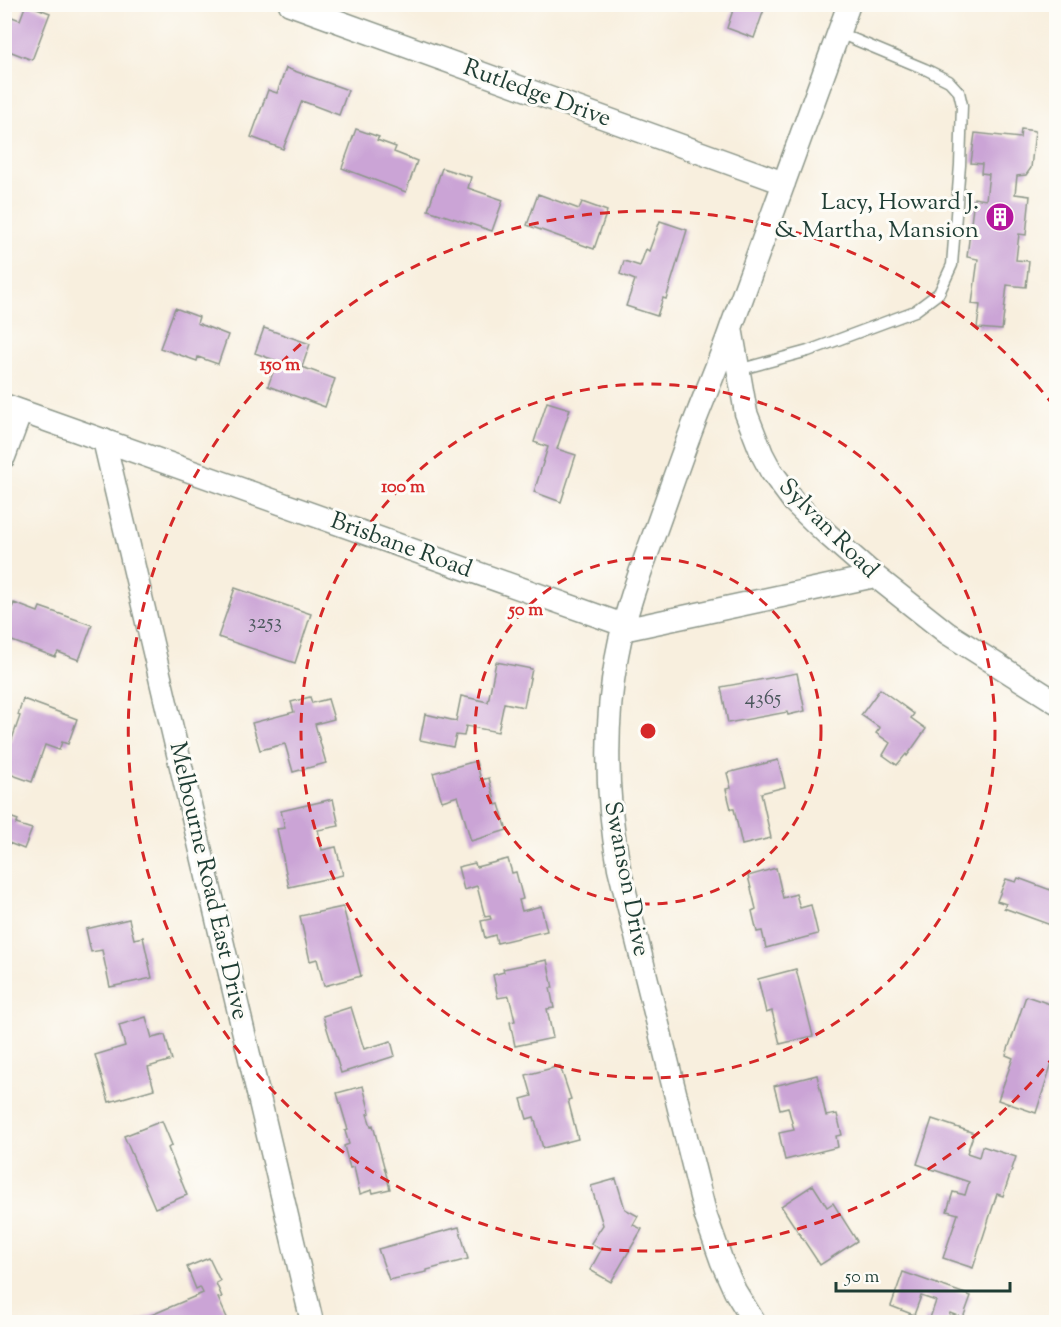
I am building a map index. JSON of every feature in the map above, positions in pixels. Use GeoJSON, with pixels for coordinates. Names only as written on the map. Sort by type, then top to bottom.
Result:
{"type":"FeatureCollection","features":[{"type":"Feature","properties":{"kind":"street","name":"Rutledge Drive"},"geometry":{"type":"LineString","coordinates":[[290,4],[784,183]]}},
{"type":"Feature","properties":{"kind":"street","name":"Sylvan Road"},"geometry":{"type":"LineString","coordinates":[[849,4],[731,328],[746,413],[771,471],[794,502],[875,576],[947,633],[1056,702]]}},
{"type":"Feature","properties":{"kind":"street","name":"Swanson Drive"},"geometry":{"type":"LineString","coordinates":[[731,328],[634,588],[624,625],[613,679],[608,741],[609,795],[617,856],[713,1242],[754,1323]]}},
{"type":"Feature","properties":{"kind":"street","name":"Brisbane Road"},"geometry":{"type":"LineString","coordinates":[[13,408],[632,628],[875,576]]}},
{"type":"Feature","properties":{"kind":"street"},"geometry":{"type":"LineString","coordinates":[[4,457],[13,408]]}},
{"type":"Feature","properties":{"kind":"street","name":"Melbourne Road East Drive"},"geometry":{"type":"LineString","coordinates":[[104,440],[312,1323]]}},
{"type":"Feature","properties":{"kind":"lane"},"geometry":{"type":"LineString","coordinates":[[738,370],[808,351],[915,311],[939,293],[952,265],[956,237],[960,155],[962,105],[959,92],[949,81],[925,69],[839,33]]}},
{"type":"Feature","properties":{"kind":"building"},"geometry":{"type":"Polygon","coordinates":[[[26,4],[50,13],[32,60],[4,49],[4,14],[20,20],[26,4]]]}},
{"type":"Feature","properties":{"kind":"building"},"geometry":{"type":"Polygon","coordinates":[[[662,4],[683,4],[680,11],[662,4]]]}},
{"type":"Feature","properties":{"kind":"building"},"geometry":{"type":"Polygon","coordinates":[[[735,4],[766,4],[754,38],[727,28],[735,4]]]}},
{"type":"Feature","properties":{"kind":"building"},"geometry":{"type":"Polygon","coordinates":[[[286,68],[348,90],[339,115],[302,101],[283,149],[251,137],[268,90],[277,93],[286,68]]]}},
{"type":"Feature","properties":{"kind":"building"},"geometry":{"type":"Polygon","coordinates":[[[356,129],[379,137],[377,140],[396,147],[394,152],[417,161],[406,192],[342,168],[356,129]]]}},
{"type":"Feature","properties":{"kind":"building","name":"Lacy, Howard J. & Martha, Mansion"},"geometry":{"type":"Polygon","coordinates":[[[1021,129],[1035,131],[1031,168],[1026,175],[1017,176],[1015,194],[1030,196],[1026,235],[1019,234],[1016,260],[1029,261],[1026,287],[1007,285],[1002,330],[977,328],[980,305],[972,304],[978,259],[967,257],[974,198],[986,200],[989,174],[981,173],[982,164],[971,163],[975,133],[1020,138],[1021,129]]]}},
{"type":"Feature","properties":{"kind":"building"},"geometry":{"type":"Polygon","coordinates":[[[442,168],[471,177],[468,188],[503,200],[492,231],[428,210],[442,168]]]}},
{"type":"Feature","properties":{"kind":"building"},"geometry":{"type":"Polygon","coordinates":[[[538,194],[579,209],[582,202],[607,211],[594,249],[527,225],[538,194]]]}},
{"type":"Feature","properties":{"kind":"building"},"geometry":{"type":"Polygon","coordinates":[[[660,221],[687,230],[666,299],[663,298],[657,316],[626,306],[635,280],[620,274],[624,261],[640,266],[646,249],[649,251],[660,221]]]}},
{"type":"Feature","properties":{"kind":"building"},"geometry":{"type":"Polygon","coordinates":[[[175,308],[199,317],[197,323],[228,335],[218,364],[198,357],[197,361],[160,348],[175,308]]]}},
{"type":"Feature","properties":{"kind":"building"},"geometry":{"type":"Polygon","coordinates":[[[264,328],[310,344],[302,367],[335,379],[325,407],[268,386],[277,361],[255,353],[264,328]]]}},
{"type":"Feature","properties":{"kind":"building"},"geometry":{"type":"Polygon","coordinates":[[[547,402],[570,409],[557,449],[576,455],[561,502],[534,492],[548,447],[534,442],[547,402]]]}},
{"type":"Feature","properties":{"kind":"building"},"geometry":{"type":"Polygon","coordinates":[[[235,588],[311,614],[295,663],[218,637],[235,588]]]}},
{"type":"Feature","properties":{"kind":"building"},"geometry":{"type":"Polygon","coordinates":[[[14,603],[38,612],[40,607],[92,625],[79,660],[58,652],[55,657],[4,638],[4,629],[14,603]]]}},
{"type":"Feature","properties":{"kind":"building"},"geometry":{"type":"Polygon","coordinates":[[[496,662],[532,669],[524,707],[504,703],[498,732],[466,726],[464,736],[456,735],[453,747],[420,740],[425,714],[456,721],[461,696],[488,702],[496,662]]]}},
{"type":"Feature","properties":{"kind":"building"},"geometry":{"type":"Polygon","coordinates":[[[797,673],[805,711],[728,723],[721,687],[797,673]]]}},
{"type":"Feature","properties":{"kind":"building"},"geometry":{"type":"Polygon","coordinates":[[[880,689],[914,714],[911,718],[926,729],[907,756],[906,754],[897,765],[883,755],[890,743],[876,733],[880,728],[861,715],[880,689]]]}},
{"type":"Feature","properties":{"kind":"building"},"geometry":{"type":"Polygon","coordinates":[[[310,697],[312,703],[328,699],[334,719],[315,724],[326,763],[293,772],[285,744],[260,750],[252,723],[294,712],[291,702],[310,697]]]}},
{"type":"Feature","properties":{"kind":"building"},"geometry":{"type":"Polygon","coordinates":[[[23,699],[77,719],[68,744],[62,742],[59,750],[45,745],[32,782],[4,772],[4,740],[11,742],[23,699]]]}},
{"type":"Feature","properties":{"kind":"building"},"geometry":{"type":"Polygon","coordinates":[[[778,760],[785,787],[761,793],[771,838],[742,845],[734,809],[731,809],[726,789],[731,788],[727,773],[778,760]]]}},
{"type":"Feature","properties":{"kind":"building"},"geometry":{"type":"Polygon","coordinates":[[[476,761],[481,780],[489,778],[496,805],[499,804],[507,830],[471,841],[458,796],[442,801],[433,773],[476,761]]]}},
{"type":"Feature","properties":{"kind":"building"},"geometry":{"type":"Polygon","coordinates":[[[333,799],[339,826],[318,830],[322,850],[336,847],[343,875],[289,887],[277,829],[285,828],[281,811],[333,799]]]}},
{"type":"Feature","properties":{"kind":"building"},"geometry":{"type":"Polygon","coordinates":[[[4,815],[18,820],[16,824],[32,829],[24,849],[9,843],[5,854],[4,815]]]}},
{"type":"Feature","properties":{"kind":"building"},"geometry":{"type":"Polygon","coordinates":[[[508,859],[512,873],[516,872],[523,899],[519,900],[522,911],[541,906],[547,931],[497,943],[495,935],[485,938],[481,921],[491,919],[490,916],[485,917],[477,886],[464,890],[458,867],[475,863],[476,867],[508,859]]]}},
{"type":"Feature","properties":{"kind":"building"},"geometry":{"type":"Polygon","coordinates":[[[776,868],[783,898],[796,894],[800,908],[811,905],[818,934],[766,948],[762,931],[757,932],[752,911],[756,909],[748,876],[776,868]]]}},
{"type":"Feature","properties":{"kind":"building"},"geometry":{"type":"Polygon","coordinates":[[[1018,878],[1056,892],[1056,927],[1004,908],[1006,904],[997,901],[1006,879],[1016,882],[1018,878]]]}},
{"type":"Feature","properties":{"kind":"building"},"geometry":{"type":"Polygon","coordinates":[[[343,907],[361,976],[324,986],[317,959],[310,961],[300,916],[343,907]]]}},
{"type":"Feature","properties":{"kind":"building"},"geometry":{"type":"Polygon","coordinates":[[[129,919],[134,939],[143,937],[152,978],[110,987],[102,950],[91,952],[86,929],[129,919]]]}},
{"type":"Feature","properties":{"kind":"building"},"geometry":{"type":"Polygon","coordinates":[[[547,960],[553,988],[550,988],[554,1008],[547,1009],[553,1038],[515,1046],[510,1022],[515,1021],[509,996],[498,998],[493,975],[504,972],[503,969],[547,960]]]}},
{"type":"Feature","properties":{"kind":"building"},"geometry":{"type":"Polygon","coordinates":[[[796,969],[813,1036],[780,1044],[772,1011],[766,1013],[758,979],[796,969]]]}},
{"type":"Feature","properties":{"kind":"building"},"geometry":{"type":"Polygon","coordinates":[[[1026,996],[1056,1006],[1056,1050],[1036,1113],[998,1100],[1013,1058],[1006,1055],[1026,996]]]}},
{"type":"Feature","properties":{"kind":"building"},"geometry":{"type":"Polygon","coordinates":[[[351,1007],[364,1049],[391,1041],[395,1056],[341,1073],[323,1016],[351,1007]]]}},
{"type":"Feature","properties":{"kind":"building"},"geometry":{"type":"Polygon","coordinates":[[[146,1017],[152,1038],[165,1035],[172,1060],[148,1067],[154,1089],[109,1102],[95,1055],[125,1046],[119,1025],[146,1017]]]}},
{"type":"Feature","properties":{"kind":"building"},"geometry":{"type":"Polygon","coordinates":[[[560,1066],[571,1099],[568,1100],[578,1139],[543,1148],[534,1117],[527,1119],[521,1099],[532,1096],[526,1075],[560,1066]]]}},
{"type":"Feature","properties":{"kind":"building"},"geometry":{"type":"Polygon","coordinates":[[[817,1075],[826,1116],[837,1114],[842,1135],[836,1136],[838,1147],[785,1160],[779,1133],[794,1130],[788,1107],[780,1109],[774,1086],[817,1075]]]}},
{"type":"Feature","properties":{"kind":"building"},"geometry":{"type":"Polygon","coordinates":[[[363,1086],[370,1113],[367,1114],[371,1126],[373,1125],[390,1189],[373,1193],[372,1190],[360,1194],[354,1167],[350,1168],[344,1146],[349,1144],[345,1131],[348,1130],[337,1093],[363,1086]]]}},
{"type":"Feature","properties":{"kind":"building"},"geometry":{"type":"Polygon","coordinates":[[[932,1119],[974,1133],[967,1153],[979,1157],[982,1146],[1016,1157],[1003,1196],[997,1194],[973,1268],[943,1258],[958,1214],[947,1211],[953,1192],[965,1195],[969,1182],[917,1164],[932,1119]]]}},
{"type":"Feature","properties":{"kind":"building"},"geometry":{"type":"Polygon","coordinates":[[[162,1121],[172,1145],[168,1148],[187,1195],[155,1208],[124,1136],[162,1121]]]}},
{"type":"Feature","properties":{"kind":"building"},"geometry":{"type":"Polygon","coordinates":[[[616,1179],[625,1209],[638,1216],[633,1225],[642,1229],[611,1282],[590,1270],[601,1250],[591,1243],[603,1225],[591,1186],[616,1179]]]}},
{"type":"Feature","properties":{"kind":"building"},"geometry":{"type":"Polygon","coordinates":[[[813,1185],[827,1207],[833,1203],[857,1241],[820,1265],[781,1206],[813,1185]]]}},
{"type":"Feature","properties":{"kind":"building"},"geometry":{"type":"Polygon","coordinates":[[[459,1227],[468,1259],[427,1270],[427,1272],[389,1280],[378,1249],[459,1227]]]}},
{"type":"Feature","properties":{"kind":"building"},"geometry":{"type":"Polygon","coordinates":[[[209,1258],[220,1281],[216,1283],[222,1297],[218,1298],[229,1322],[135,1322],[203,1293],[200,1287],[196,1289],[187,1267],[209,1258]]]}},
{"type":"Feature","properties":{"kind":"building"},"geometry":{"type":"Polygon","coordinates":[[[903,1272],[971,1296],[963,1318],[950,1313],[947,1322],[924,1322],[926,1317],[930,1318],[936,1301],[921,1296],[914,1315],[891,1306],[903,1272]]]}},
{"type":"Feature","properties":{"kind":"place","name":"Lacy, Howard J. & Martha, Mansion"},"geometry":{"type":"Point","coordinates":[1000,217]}}]}
